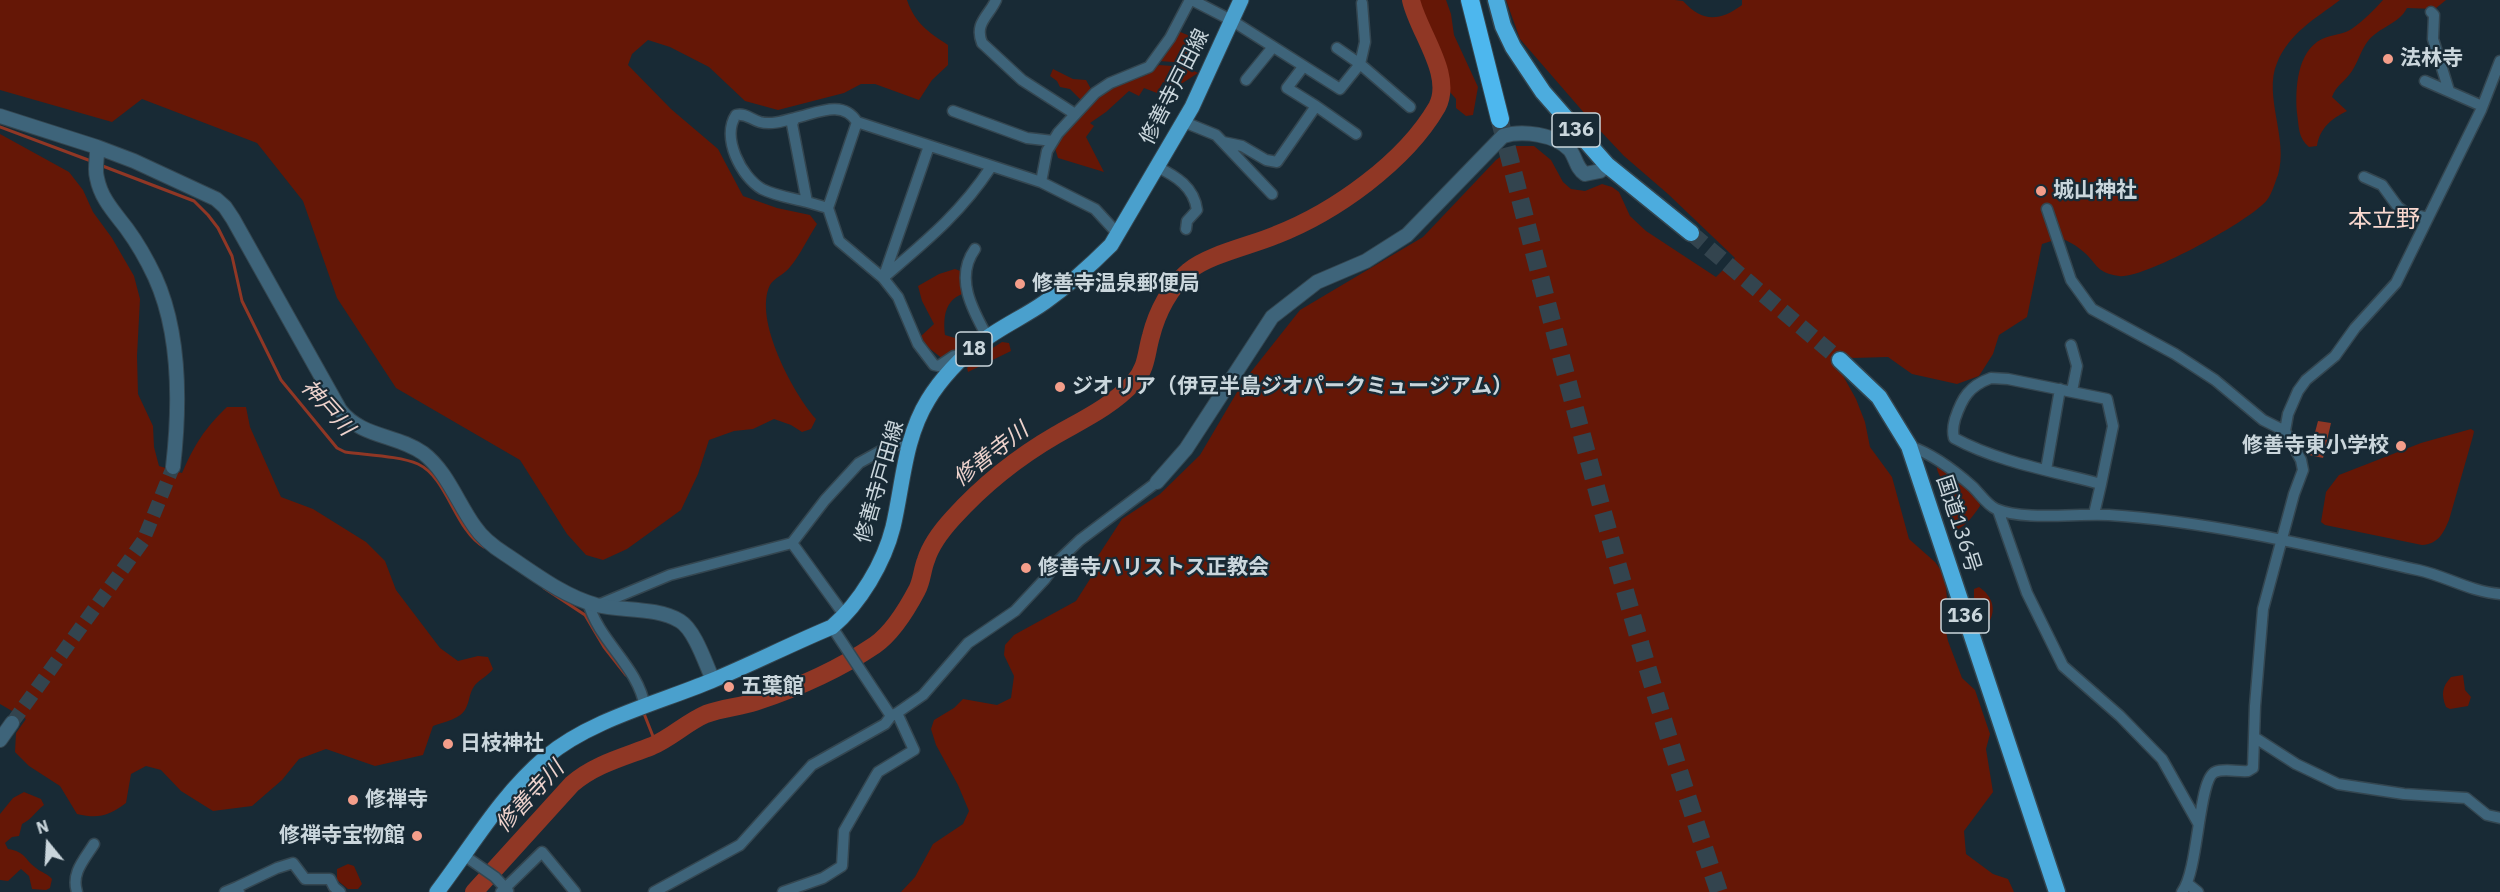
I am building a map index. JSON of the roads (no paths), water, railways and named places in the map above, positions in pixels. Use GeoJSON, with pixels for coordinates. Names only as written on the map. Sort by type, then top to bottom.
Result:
{"type":"FeatureCollection","features":[{"type":"Feature","properties":{"kind":"highway","name":"136"},"geometry":{"type":"LineString","coordinates":[[1496,0],[1503,26],[1513,47],[1543,92],[1607,165],[1691,233]]}},
{"type":"Feature","properties":{"kind":"highway"},"geometry":{"type":"LineString","coordinates":[[1470,3],[1500,119]]}},
{"type":"Feature","properties":{"kind":"highway","name":"国道136号"},"geometry":{"type":"LineString","coordinates":[[1840,360],[1879,397],[1909,446],[2057,892]]}},
{"type":"Feature","properties":{"kind":"main road","name":"修善寺戸田線"},"geometry":{"type":"LineString","coordinates":[[437,892],[471,860],[492,814],[525,777],[547,757],[594,728],[713,680],[832,627],[845,616],[871,577],[886,544],[892,527],[903,466],[927,401],[966,357],[988,338],[1067,285],[1105,251],[1118,234],[1176,127],[1240,0]]}},
{"type":"Feature","properties":{"kind":"street"},"geometry":{"type":"LineString","coordinates":[[996,0],[980,25],[979,36],[982,43],[1022,80],[1075,114]]}},
{"type":"Feature","properties":{"kind":"street"},"geometry":{"type":"LineString","coordinates":[[1041,182],[1047,151],[1075,114],[1095,93],[1110,83],[1149,67],[1170,38],[1191,0],[1231,21],[1340,89],[1360,64],[1365,42],[1362,3]]}},
{"type":"Feature","properties":{"kind":"street"},"geometry":{"type":"LineString","coordinates":[[2431,12],[2434,15],[2433,39],[2449,91]]}},
{"type":"Feature","properties":{"kind":"street"},"geometry":{"type":"LineString","coordinates":[[1246,80],[1273,47]]}},
{"type":"Feature","properties":{"kind":"street"},"geometry":{"type":"LineString","coordinates":[[1337,48],[1360,64],[1410,107]]}},
{"type":"Feature","properties":{"kind":"street"},"geometry":{"type":"LineString","coordinates":[[2285,432],[2288,414],[2298,391],[2306,380],[2335,356],[2355,328],[2396,283],[2482,106],[2500,61]]}},
{"type":"Feature","properties":{"kind":"street"},"geometry":{"type":"LineString","coordinates":[[1303,67],[1286,89],[1316,106],[1356,134]]}},
{"type":"Feature","properties":{"kind":"street"},"geometry":{"type":"LineString","coordinates":[[2425,81],[2482,106]]}},
{"type":"Feature","properties":{"kind":"street"},"geometry":{"type":"LineString","coordinates":[[1223,142],[1249,147],[1266,160],[1277,162],[1316,106]]}},
{"type":"Feature","properties":{"kind":"street"},"geometry":{"type":"LineString","coordinates":[[828,208],[771,193],[752,183],[732,147],[732,129],[736,115],[747,115],[758,121],[770,123],[842,108],[851,113],[857,122],[1041,182],[1095,209],[1118,234]]}},
{"type":"Feature","properties":{"kind":"street"},"geometry":{"type":"LineString","coordinates":[[953,111],[1027,138],[1053,141]]}},
{"type":"Feature","properties":{"kind":"street"},"geometry":{"type":"LineString","coordinates":[[0,116],[97,147],[216,199],[225,207],[334,400],[350,422],[421,452],[432,461],[475,528],[486,540],[559,590],[593,604],[661,615],[680,621],[691,633],[713,680]]}},
{"type":"Feature","properties":{"kind":"street"},"geometry":{"type":"LineString","coordinates":[[795,118],[792,130],[807,202]]}},
{"type":"Feature","properties":{"kind":"street"},"geometry":{"type":"LineString","coordinates":[[857,122],[828,208],[839,241],[883,278],[898,297],[918,345],[934,365],[939,366],[954,356],[966,357]]}},
{"type":"Feature","properties":{"kind":"street"},"geometry":{"type":"LineString","coordinates":[[1176,127],[1204,129],[1223,142],[1272,194]]}},
{"type":"Feature","properties":{"kind":"street"},"geometry":{"type":"LineString","coordinates":[[654,892],[740,846],[812,765],[885,724],[923,695],[968,643],[1015,610],[1080,540],[1157,482],[1186,449],[1272,317],[1317,282],[1366,261],[1407,235],[1503,136],[1524,133],[1555,140],[1568,148],[1579,170],[1585,174],[1600,171],[1607,165]]}},
{"type":"Feature","properties":{"kind":"street"},"geometry":{"type":"LineString","coordinates":[[883,278],[929,146]]}},
{"type":"Feature","properties":{"kind":"street"},"geometry":{"type":"LineString","coordinates":[[97,147],[96,175],[103,198],[137,244],[156,278],[163,298],[172,338],[179,405],[173,467]]}},
{"type":"Feature","properties":{"kind":"street"},"geometry":{"type":"LineString","coordinates":[[1159,157],[1181,180],[1196,203],[1197,210],[1187,221],[1186,229]]}},
{"type":"Feature","properties":{"kind":"street"},"geometry":{"type":"LineString","coordinates":[[883,278],[952,218],[972,196],[991,167]]}},
{"type":"Feature","properties":{"kind":"street"},"geometry":{"type":"LineString","coordinates":[[2364,177],[2382,185],[2398,207],[2406,213],[2428,218]]}},
{"type":"Feature","properties":{"kind":"street"},"geometry":{"type":"LineString","coordinates":[[2047,209],[2071,280],[2092,309],[2175,354],[2215,380],[2263,420],[2285,432],[2294,444],[2303,470],[2263,609],[2251,771],[2218,771],[2212,773],[2207,780],[2203,808],[2198,823],[2194,858],[2185,888],[2198,892]]}},
{"type":"Feature","properties":{"kind":"street"},"geometry":{"type":"LineString","coordinates":[[975,249],[967,260],[967,292],[972,310],[988,338]]}},
{"type":"Feature","properties":{"kind":"street"},"geometry":{"type":"LineString","coordinates":[[2071,345],[2077,366],[2072,391]]}},
{"type":"Feature","properties":{"kind":"street"},"geometry":{"type":"LineString","coordinates":[[2094,514],[2101,484],[2113,426],[2107,399],[2060,388],[1991,378],[1977,383],[1961,400],[1952,434],[1961,441],[2046,470],[2101,484]]}},
{"type":"Feature","properties":{"kind":"street"},"geometry":{"type":"LineString","coordinates":[[2046,470],[2060,388]]}},
{"type":"Feature","properties":{"kind":"street"},"geometry":{"type":"LineString","coordinates":[[593,604],[670,575],[792,543],[825,500],[859,463],[886,448],[911,441]]}},
{"type":"Feature","properties":{"kind":"street"},"geometry":{"type":"LineString","coordinates":[[1909,446],[1923,451],[1944,464],[1998,510],[2027,593],[2063,666],[2120,716],[2162,759],[2198,823]]}},
{"type":"Feature","properties":{"kind":"street"},"geometry":{"type":"LineString","coordinates":[[1998,510],[2044,516],[2094,514],[2158,519],[2281,540],[2432,573],[2475,591],[2500,594]]}},
{"type":"Feature","properties":{"kind":"street"},"geometry":{"type":"LineString","coordinates":[[792,543],[838,603],[845,616]]}},
{"type":"Feature","properties":{"kind":"street"},"geometry":{"type":"LineString","coordinates":[[593,604],[593,619],[636,680],[641,689],[645,707]]}},
{"type":"Feature","properties":{"kind":"street"},"geometry":{"type":"LineString","coordinates":[[783,892],[823,878],[842,866],[844,831],[878,772],[914,750],[894,715],[866,680],[832,627]]}},
{"type":"Feature","properties":{"kind":"street"},"geometry":{"type":"LineString","coordinates":[[0,740],[12,723]]}},
{"type":"Feature","properties":{"kind":"street"},"geometry":{"type":"LineString","coordinates":[[2254,737],[2296,764],[2338,784],[2404,794],[2466,798],[2487,815],[2500,818]]}},
{"type":"Feature","properties":{"kind":"street"},"geometry":{"type":"LineString","coordinates":[[77,892],[74,880],[76,872],[94,844]]}},
{"type":"Feature","properties":{"kind":"street"},"geometry":{"type":"LineString","coordinates":[[471,860],[495,877],[505,890],[542,852],[575,892]]}},
{"type":"Feature","properties":{"kind":"street"},"geometry":{"type":"LineString","coordinates":[[225,892],[238,890],[277,868],[293,863],[305,879],[330,879],[340,892]]}},
{"type":"Feature","properties":{"kind":"waterway","name":"修善寺川"},"geometry":{"type":"LineString","coordinates":[[474,892],[572,784],[590,771],[659,743],[706,714],[755,702],[802,684],[847,662],[875,645],[904,613],[919,587],[928,554],[934,543],[964,506],[1014,462],[1107,405],[1134,382],[1144,366],[1161,309],[1170,292],[1182,277],[1207,260],[1276,235],[1322,213],[1388,166],[1423,127],[1437,107],[1441,95],[1438,68],[1411,0]]}},
{"type":"Feature","properties":{"kind":"waterway","name":"神戸川"},"geometry":{"type":"LineString","coordinates":[[0,127],[91,161]]}},
{"type":"Feature","properties":{"kind":"waterway","name":"神戸川"},"geometry":{"type":"LineString","coordinates":[[100,165],[194,201],[218,228],[232,256],[242,301],[281,380],[337,448],[345,452],[393,457],[418,464],[437,480],[465,528],[484,547]]}},
{"type":"Feature","properties":{"kind":"waterway","name":"神戸川"},"geometry":{"type":"LineString","coordinates":[[544,588],[585,615],[604,647],[626,675]]}},
{"type":"Feature","properties":{"kind":"waterway","name":"神戸川"},"geometry":{"type":"LineString","coordinates":[[643,711],[656,744]]}},
{"type":"Feature","properties":{"kind":"tunnel"},"geometry":{"type":"LineString","coordinates":[[1500,121],[1629,605],[1687,797],[1719,892]]}},
{"type":"Feature","properties":{"kind":"tunnel"},"geometry":{"type":"LineString","coordinates":[[1691,233],[1840,360]]}},
{"type":"Feature","properties":{"kind":"tunnel"},"geometry":{"type":"LineString","coordinates":[[12,723],[143,541],[173,467]]}},
{"type":"Feature","properties":{"kind":"place","name":"法林寺"},"geometry":{"type":"Point","coordinates":[2388,59]}},
{"type":"Feature","properties":{"kind":"place","name":"城山神社"},"geometry":{"type":"Point","coordinates":[2041,191]}},
{"type":"Feature","properties":{"kind":"place","name":"修善寺温泉郵便局"},"geometry":{"type":"Point","coordinates":[1020,284]}},
{"type":"Feature","properties":{"kind":"place","name":"ジオリア（伊豆半島ジオパークミュージアム）"},"geometry":{"type":"Point","coordinates":[1060,387]}},
{"type":"Feature","properties":{"kind":"place","name":"修善寺東小学校"},"geometry":{"type":"Point","coordinates":[2401,446]}},
{"type":"Feature","properties":{"kind":"place","name":"修善寺ハリストス正教会"},"geometry":{"type":"Point","coordinates":[1026,568]}},
{"type":"Feature","properties":{"kind":"place","name":"五葉館"},"geometry":{"type":"Point","coordinates":[729,687]}},
{"type":"Feature","properties":{"kind":"place","name":"日枝神社"},"geometry":{"type":"Point","coordinates":[448,744]}},
{"type":"Feature","properties":{"kind":"place","name":"修禅寺"},"geometry":{"type":"Point","coordinates":[353,800]}},
{"type":"Feature","properties":{"kind":"place","name":"修禅寺宝物館"},"geometry":{"type":"Point","coordinates":[417,836]}},
{"type":"Feature","properties":{"kind":"district","name":"本立野"},"geometry":{"type":"Point","coordinates":[2384,220]}}]}
